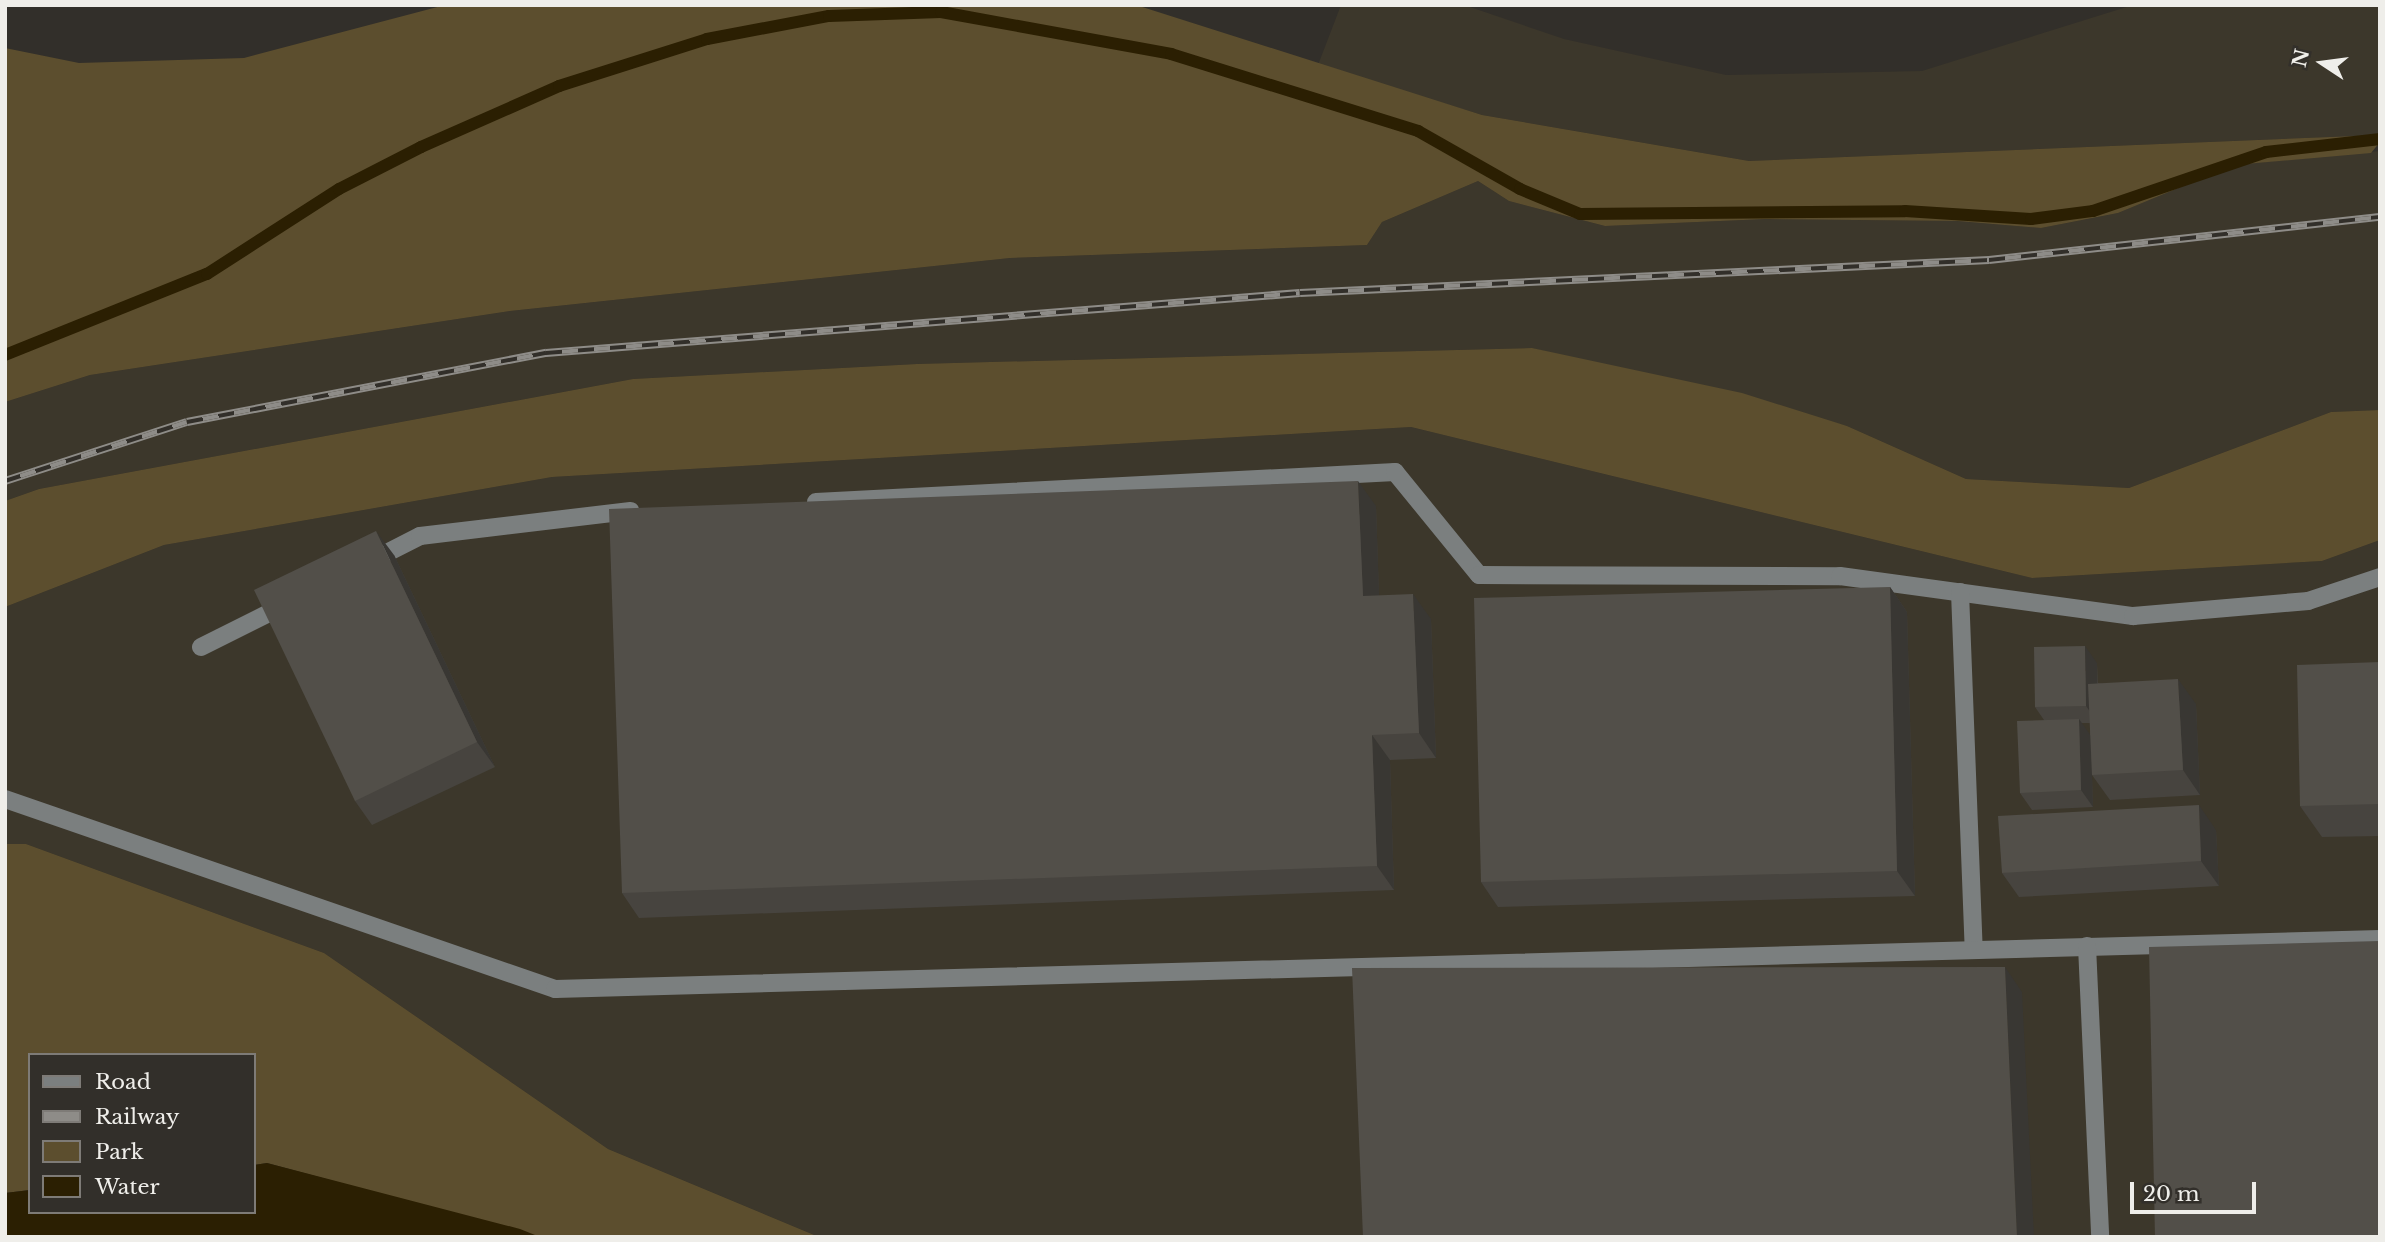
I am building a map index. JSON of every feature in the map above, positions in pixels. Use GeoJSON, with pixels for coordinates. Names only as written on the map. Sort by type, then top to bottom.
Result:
{"type":"FeatureCollection","features":[{"type":"Feature","properties":{"kind":"lane"},"geometry":{"type":"LineString","coordinates":[[801,502],[1395,472],[1479,575],[1840,576],[2133,616],[2308,601],[2380,578]]}},
{"type":"Feature","properties":{"kind":"lane"},"geometry":{"type":"LineString","coordinates":[[347,573],[420,536],[649,510]]}},
{"type":"Feature","properties":{"kind":"lane"},"geometry":{"type":"LineString","coordinates":[[1960,592],[1974,949]]}},
{"type":"Feature","properties":{"kind":"lane"},"geometry":{"type":"LineString","coordinates":[[201,647],[299,598]]}},
{"type":"Feature","properties":{"kind":"lane"},"geometry":{"type":"LineString","coordinates":[[5,799],[555,989],[2380,939]]}},
{"type":"Feature","properties":{"kind":"lane"},"geometry":{"type":"LineString","coordinates":[[2087,946],[2100,1237]]}},
{"type":"Feature","properties":{"kind":"shaded area"},"geometry":{"type":"Polygon","coordinates":[[[1341,5],[1464,5],[1564,39],[1726,75],[1922,71],[2133,5],[2380,5],[2380,135],[1749,161],[1482,115],[1318,65],[1341,5]]]}},
{"type":"Feature","properties":{"kind":"shaded area"},"geometry":{"type":"Polygon","coordinates":[[[2380,151],[2380,410],[2331,412],[2129,488],[1966,479],[1847,426],[1532,348],[917,364],[633,379],[39,489],[5,501],[5,402],[90,375],[510,311],[1010,258],[1367,245],[1382,222],[1478,181],[1509,201],[1605,226],[1766,219],[1957,221],[2041,228],[2118,213],[2234,165],[2380,151]]]}},
{"type":"Feature","properties":{"kind":"shaded area"},"geometry":{"type":"Polygon","coordinates":[[[1411,427],[2032,578],[2322,561],[2380,540],[2380,1237],[819,1237],[608,1149],[324,953],[26,844],[5,844],[5,607],[164,545],[552,477],[1411,427]]]}},
{"type":"Feature","properties":{"kind":"green space"},"geometry":{"type":"Polygon","coordinates":[[[445,5],[1136,5],[1482,115],[1749,161],[2380,135],[2380,142],[2371,153],[2234,165],[2118,213],[2041,228],[1957,221],[1766,219],[1605,226],[1509,201],[1478,181],[1382,222],[1367,245],[1010,258],[510,311],[90,375],[5,402],[5,48],[79,63],[244,58],[445,5]]]}},
{"type":"Feature","properties":{"kind":"green space"},"geometry":{"type":"Polygon","coordinates":[[[1532,348],[1742,393],[1847,426],[1966,479],[2129,488],[2331,412],[2380,410],[2380,540],[2322,561],[2032,578],[1411,427],[552,477],[164,545],[5,607],[5,501],[39,489],[633,379],[917,364],[1532,348]]]}},
{"type":"Feature","properties":{"kind":"green space"},"geometry":{"type":"Polygon","coordinates":[[[5,844],[26,844],[324,953],[608,1149],[819,1237],[540,1237],[267,1163],[256,1165],[256,1053],[28,1053],[28,1190],[5,1193],[5,844]]]}},
{"type":"Feature","properties":{"kind":"water"},"geometry":{"type":"Polygon","coordinates":[[[267,1163],[520,1229],[540,1237],[5,1237],[5,1193],[28,1190],[28,1214],[256,1214],[256,1165],[267,1163]]]}},
{"type":"Feature","properties":{"kind":"building"},"geometry":{"type":"Polygon","coordinates":[[[1358,481],[1363,596],[1413,594],[1419,733],[1372,735],[1377,866],[622,893],[609,509],[1358,481]]]}},
{"type":"Feature","properties":{"kind":"building"},"geometry":{"type":"Polygon","coordinates":[[[376,531],[477,742],[355,801],[254,590],[376,531]]]}},
{"type":"Feature","properties":{"kind":"building"},"geometry":{"type":"Polygon","coordinates":[[[1890,587],[1897,871],[1481,882],[1474,598],[1890,587]]]}},
{"type":"Feature","properties":{"kind":"building"},"geometry":{"type":"Polygon","coordinates":[[[2085,646],[2086,706],[2035,707],[2034,647],[2085,646]]]}},
{"type":"Feature","properties":{"kind":"building"},"geometry":{"type":"Polygon","coordinates":[[[2380,662],[2380,804],[2300,806],[2297,665],[2380,662]]]}},
{"type":"Feature","properties":{"kind":"building"},"geometry":{"type":"Polygon","coordinates":[[[2178,679],[2183,770],[2092,775],[2088,684],[2178,679]]]}},
{"type":"Feature","properties":{"kind":"building"},"geometry":{"type":"Polygon","coordinates":[[[2079,719],[2081,790],[2020,793],[2017,721],[2079,719]]]}},
{"type":"Feature","properties":{"kind":"building"},"geometry":{"type":"Polygon","coordinates":[[[2199,805],[2201,861],[2002,873],[1998,816],[2199,805]]]}},
{"type":"Feature","properties":{"kind":"building"},"geometry":{"type":"Polygon","coordinates":[[[2380,941],[2380,1237],[2155,1237],[2149,947],[2380,941]]]}},
{"type":"Feature","properties":{"kind":"building"},"geometry":{"type":"Polygon","coordinates":[[[2005,967],[2017,1237],[1363,1237],[1352,968],[2005,967]]]}},
{"type":"Feature","properties":{"kind":"waterway"},"geometry":{"type":"LineString","coordinates":[[5,355],[207,274],[339,189],[421,147],[559,86],[707,39],[829,16],[941,12],[1171,54],[1418,131],[1520,189],[1580,214],[1905,211],[2031,219],[2093,211],[2266,152],[2380,139]]}},
{"type":"Feature","properties":{"kind":"railway"},"geometry":{"type":"LineString","coordinates":[[5,481],[187,422],[546,353],[1300,293],[1989,260],[2380,217]]}}]}
